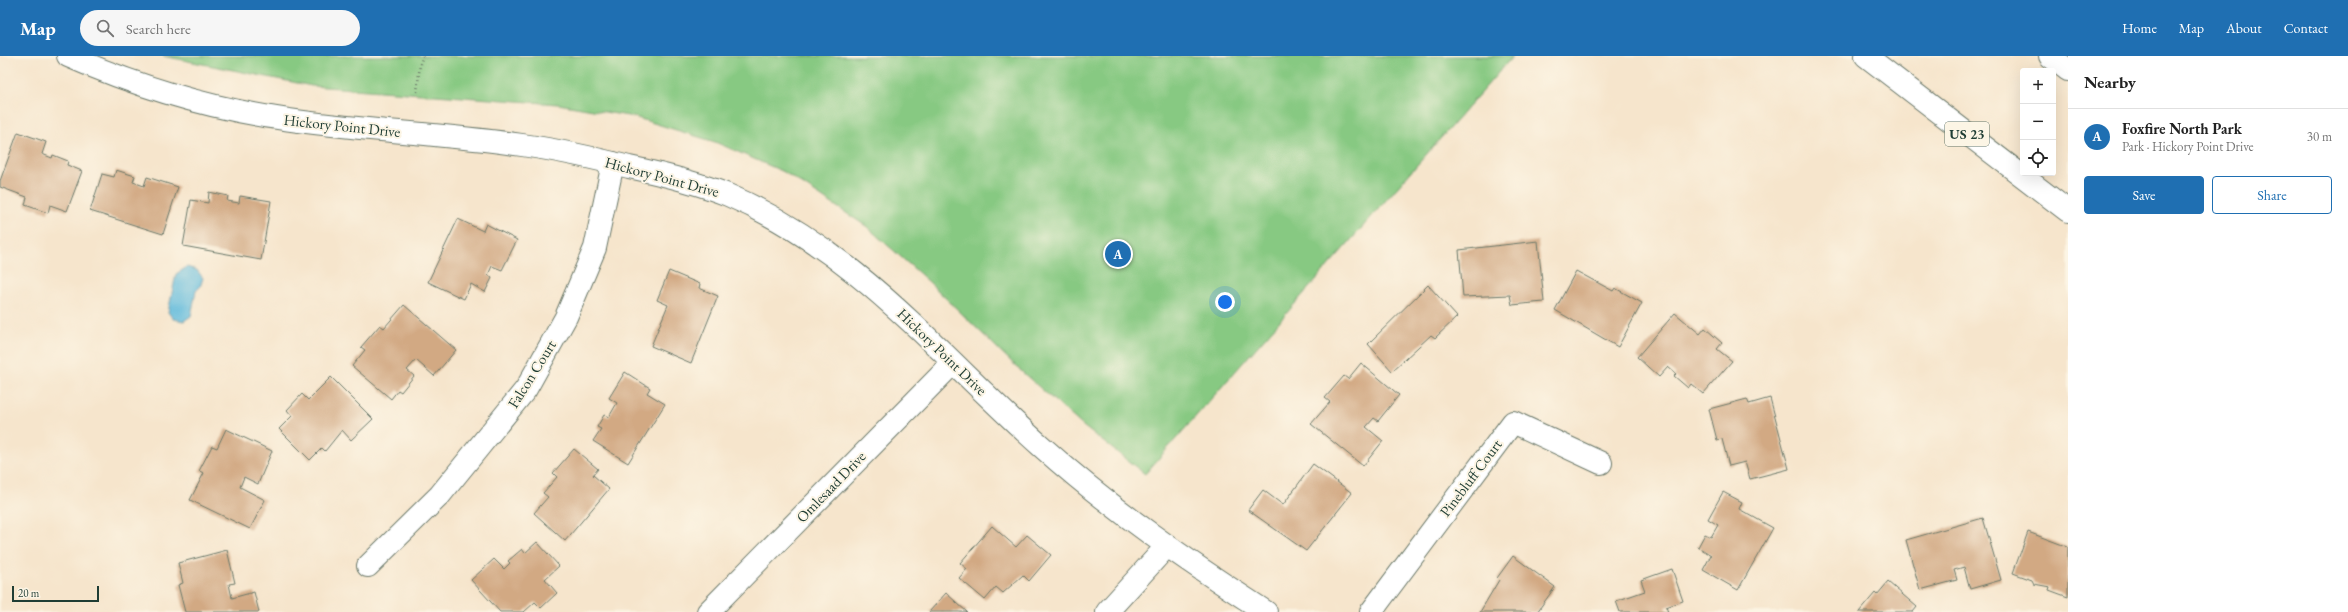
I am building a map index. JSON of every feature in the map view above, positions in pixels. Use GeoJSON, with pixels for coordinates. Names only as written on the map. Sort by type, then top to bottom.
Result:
{"type":"FeatureCollection","features":[{"type":"Feature","properties":{"kind":"main road","name":"Hickory Point Drive"},"geometry":{"type":"LineString","coordinates":[[68,56],[151,88],[202,103],[276,118],[523,145],[661,174],[722,193],[791,228],[858,274],[1061,463],[1109,504],[1166,547],[1266,612]]}},
{"type":"Feature","properties":{"kind":"main road","name":"US 23"},"geometry":{"type":"LineString","coordinates":[[1866,56],[2068,211]]}},
{"type":"Feature","properties":{"kind":"main road"},"geometry":{"type":"LineString","coordinates":[[2050,56],[2068,70]]}},
{"type":"Feature","properties":{"kind":"main road","name":"Falcon Court"},"geometry":{"type":"LineString","coordinates":[[368,566],[440,495],[526,389],[566,318],[596,248],[614,163]]}},
{"type":"Feature","properties":{"kind":"main road","name":"Omlesaad Drive"},"geometry":{"type":"LineString","coordinates":[[708,612],[953,363]]}},
{"type":"Feature","properties":{"kind":"main road","name":"Pinebluff Court"},"geometry":{"type":"LineString","coordinates":[[1371,612],[1513,422],[1601,463]]}},
{"type":"Feature","properties":{"kind":"main road"},"geometry":{"type":"LineString","coordinates":[[1107,612],[1166,547]]}},
{"type":"Feature","properties":{"kind":"path"},"geometry":{"type":"LineString","coordinates":[[417,92],[420,64],[423,56]]}},
{"type":"Feature","properties":{"kind":"green space"},"geometry":{"type":"Polygon","coordinates":[[[163,56],[1513,56],[1145,474],[1083,426],[1021,371],[928,281],[866,226],[784,172],[715,142],[634,117],[558,104],[312,86],[163,56]]]}},
{"type":"Feature","properties":{"kind":"water"},"geometry":{"type":"Polygon","coordinates":[[[187,267],[197,270],[203,278],[200,287],[196,291],[191,316],[184,321],[173,319],[168,312],[176,274],[187,267]]]}},
{"type":"Feature","properties":{"kind":"building"},"geometry":{"type":"Polygon","coordinates":[[[18,132],[46,142],[42,154],[52,158],[53,155],[68,161],[67,165],[82,171],[67,211],[50,205],[48,213],[25,205],[27,197],[0,187],[0,181],[18,132]]]}},
{"type":"Feature","properties":{"kind":"building"},"geometry":{"type":"Polygon","coordinates":[[[116,170],[135,176],[133,182],[144,186],[147,177],[178,187],[163,234],[90,211],[102,174],[114,177],[116,170]]]}},
{"type":"Feature","properties":{"kind":"building"},"geometry":{"type":"Polygon","coordinates":[[[209,192],[228,196],[227,201],[239,203],[240,196],[271,201],[261,260],[183,246],[191,200],[208,203],[209,192]]]}},
{"type":"Feature","properties":{"kind":"building"},"geometry":{"type":"Polygon","coordinates":[[[458,219],[483,231],[486,224],[517,240],[502,270],[492,266],[488,275],[492,278],[485,292],[471,284],[464,299],[428,282],[458,219]]]}},
{"type":"Feature","properties":{"kind":"building"},"geometry":{"type":"Polygon","coordinates":[[[1538,241],[1544,302],[1512,305],[1510,295],[1463,297],[1459,250],[1538,241]]]}},
{"type":"Feature","properties":{"kind":"building"},"geometry":{"type":"Polygon","coordinates":[[[669,271],[700,284],[699,288],[718,296],[691,363],[651,346],[668,305],[657,300],[669,271]]]}},
{"type":"Feature","properties":{"kind":"building"},"geometry":{"type":"Polygon","coordinates":[[[1576,271],[1613,291],[1615,288],[1642,303],[1618,347],[1555,310],[1576,271]]]}},
{"type":"Feature","properties":{"kind":"building"},"geometry":{"type":"Polygon","coordinates":[[[1428,285],[1457,317],[1435,338],[1431,335],[1392,371],[1368,344],[1428,285]]]}},
{"type":"Feature","properties":{"kind":"building"},"geometry":{"type":"Polygon","coordinates":[[[404,305],[456,350],[434,376],[416,360],[407,370],[414,376],[401,392],[398,390],[391,399],[352,366],[365,350],[361,347],[380,325],[384,328],[404,305]]]}},
{"type":"Feature","properties":{"kind":"building"},"geometry":{"type":"Polygon","coordinates":[[[1675,313],[1700,334],[1705,328],[1722,343],[1717,349],[1732,361],[1703,394],[1691,384],[1688,388],[1674,376],[1676,374],[1668,367],[1659,377],[1637,357],[1675,313]]]}},
{"type":"Feature","properties":{"kind":"building"},"geometry":{"type":"Polygon","coordinates":[[[1361,363],[1399,395],[1378,421],[1374,418],[1366,427],[1383,441],[1363,466],[1311,424],[1330,402],[1325,398],[1344,376],[1348,379],[1361,363]]]}},
{"type":"Feature","properties":{"kind":"building"},"geometry":{"type":"Polygon","coordinates":[[[625,372],[650,388],[647,393],[665,404],[628,463],[593,441],[601,429],[597,427],[604,415],[609,417],[617,403],[609,398],[625,372]]]}},
{"type":"Feature","properties":{"kind":"building"},"geometry":{"type":"Polygon","coordinates":[[[331,377],[373,419],[351,440],[342,430],[325,451],[322,448],[310,460],[279,429],[292,416],[287,410],[302,394],[308,400],[331,377]]]}},
{"type":"Feature","properties":{"kind":"building"},"geometry":{"type":"Polygon","coordinates":[[[1770,398],[1789,469],[1750,479],[1745,462],[1729,466],[1722,439],[1717,440],[1709,409],[1747,399],[1749,404],[1770,398]]]}},
{"type":"Feature","properties":{"kind":"building"},"geometry":{"type":"Polygon","coordinates":[[[226,429],[272,451],[258,484],[244,477],[240,487],[265,500],[250,529],[190,500],[204,473],[199,471],[212,446],[217,448],[226,429]]]}},
{"type":"Feature","properties":{"kind":"building"},"geometry":{"type":"Polygon","coordinates":[[[574,449],[598,469],[593,475],[609,489],[565,541],[534,513],[548,497],[543,493],[557,477],[553,473],[574,449]]]}},
{"type":"Feature","properties":{"kind":"building"},"geometry":{"type":"Polygon","coordinates":[[[1313,464],[1352,493],[1306,551],[1248,510],[1263,490],[1283,505],[1313,464]]]}},
{"type":"Feature","properties":{"kind":"building"},"geometry":{"type":"Polygon","coordinates":[[[1723,492],[1742,502],[1739,509],[1773,528],[1738,590],[1703,570],[1711,555],[1698,547],[1705,534],[1711,537],[1718,525],[1708,519],[1723,492]]]}},
{"type":"Feature","properties":{"kind":"building"},"geometry":{"type":"Polygon","coordinates":[[[1983,518],[2001,580],[1970,589],[1964,567],[1954,570],[1957,580],[1920,590],[1906,540],[1983,518]]]}},
{"type":"Feature","properties":{"kind":"building"},"geometry":{"type":"Polygon","coordinates":[[[992,526],[1016,547],[1027,535],[1051,555],[1029,581],[1023,575],[1003,593],[996,587],[985,600],[959,578],[967,569],[960,563],[992,526]]]}},
{"type":"Feature","properties":{"kind":"building"},"geometry":{"type":"Polygon","coordinates":[[[2028,532],[2068,547],[2068,597],[2049,590],[2050,587],[2034,584],[2032,580],[2013,573],[2028,532]]]}},
{"type":"Feature","properties":{"kind":"building"},"geometry":{"type":"Polygon","coordinates":[[[537,542],[559,566],[545,579],[557,593],[541,608],[535,602],[524,612],[500,612],[471,580],[494,559],[504,569],[510,563],[508,561],[522,549],[525,553],[537,542]]]}},
{"type":"Feature","properties":{"kind":"building"},"geometry":{"type":"Polygon","coordinates":[[[227,550],[235,583],[229,584],[232,598],[254,592],[259,612],[185,612],[178,585],[183,583],[178,563],[227,550]]]}},
{"type":"Feature","properties":{"kind":"building"},"geometry":{"type":"Polygon","coordinates":[[[1513,556],[1555,587],[1537,612],[1480,612],[1499,580],[1497,578],[1513,556]]]}},
{"type":"Feature","properties":{"kind":"building"},"geometry":{"type":"Polygon","coordinates":[[[1672,569],[1683,601],[1666,607],[1668,612],[1620,612],[1616,601],[1645,591],[1641,580],[1672,569]]]}},
{"type":"Feature","properties":{"kind":"building"},"geometry":{"type":"Polygon","coordinates":[[[1888,582],[1917,607],[1913,612],[1859,612],[1875,593],[1877,595],[1888,582]]]}},
{"type":"Feature","properties":{"kind":"building"},"geometry":{"type":"Polygon","coordinates":[[[946,593],[967,612],[929,612],[946,593]]]}},
{"type":"Feature","properties":{"kind":"place","name":"Foxfire North Park"},"geometry":{"type":"Point","coordinates":[1118,254]}}]}
